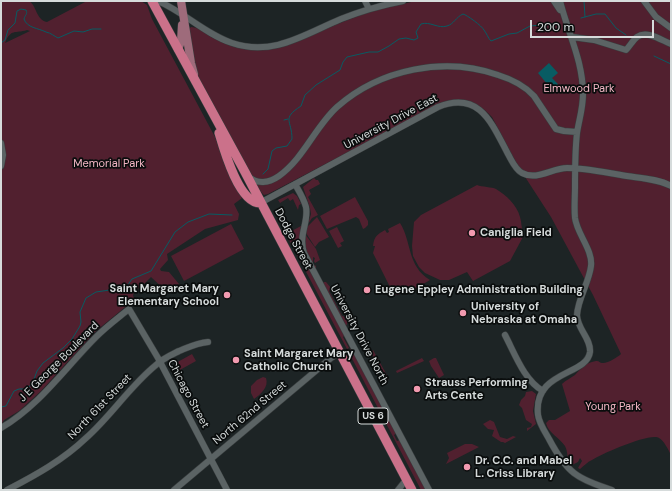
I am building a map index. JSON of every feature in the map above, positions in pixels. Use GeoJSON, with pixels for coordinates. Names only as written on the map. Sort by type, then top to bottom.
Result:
{"type":"FeatureCollection","features":[{"type":"Feature","properties":{"kind":"highway","name":"Dodge Street"},"geometry":{"type":"LineString","coordinates":[[152,1],[245,172],[412,490]]}},
{"type":"Feature","properties":{"kind":"highway"},"geometry":{"type":"LineString","coordinates":[[215,118],[228,161],[241,188],[249,199],[256,203],[260,203]]}},
{"type":"Feature","properties":{"kind":"main road"},"geometry":{"type":"LineString","coordinates":[[182,1],[191,63],[197,84]]}},
{"type":"Feature","properties":{"kind":"main road"},"geometry":{"type":"LineString","coordinates":[[178,49],[181,42],[184,15]]}},
{"type":"Feature","properties":{"kind":"street"},"geometry":{"type":"LineString","coordinates":[[158,1],[224,40],[242,46],[262,48],[288,43],[369,9],[403,1]]}},
{"type":"Feature","properties":{"kind":"street"},"geometry":{"type":"LineString","coordinates":[[365,1],[369,9]]}},
{"type":"Feature","properties":{"kind":"street"},"geometry":{"type":"LineString","coordinates":[[554,1],[564,16]]}},
{"type":"Feature","properties":{"kind":"street"},"geometry":{"type":"LineString","coordinates":[[560,1],[581,70],[583,95],[582,112],[577,132],[575,168],[576,222],[579,233],[590,255],[591,264],[577,313],[578,321],[589,346],[589,353],[584,362],[553,380],[543,392],[538,405],[539,418],[561,461],[571,472],[583,479],[612,490]]}},
{"type":"Feature","properties":{"kind":"street"},"geometry":{"type":"LineString","coordinates":[[644,1],[656,17],[671,28]]}},
{"type":"Feature","properties":{"kind":"street"},"geometry":{"type":"LineString","coordinates":[[572,37],[594,40],[626,50],[636,38],[643,35],[652,36],[671,44]]}},
{"type":"Feature","properties":{"kind":"street"},"geometry":{"type":"LineString","coordinates":[[245,172],[251,178],[262,183],[274,179],[284,172],[297,159],[327,118],[344,101],[363,89],[382,80],[401,73],[432,67],[447,66],[475,68],[511,79],[530,91],[556,129],[577,132]]}},
{"type":"Feature","properties":{"kind":"street","name":"University Drive East"},"geometry":{"type":"LineString","coordinates":[[260,203],[438,107],[450,103],[460,102],[474,106],[487,117],[513,164],[523,173],[528,175],[537,175],[561,168],[575,168],[655,180],[671,186]]}},
{"type":"Feature","properties":{"kind":"street"},"geometry":{"type":"LineString","coordinates":[[1,143],[3,155],[1,166]]}},
{"type":"Feature","properties":{"kind":"street","name":"University Drive North"},"geometry":{"type":"LineString","coordinates":[[295,184],[306,206],[302,238],[304,253],[429,490]]}},
{"type":"Feature","properties":{"kind":"street","name":"Chicago Street"},"geometry":{"type":"LineString","coordinates":[[129,309],[160,362],[228,490]]}},
{"type":"Feature","properties":{"kind":"street","name":"J E George Boulevard"},"geometry":{"type":"LineString","coordinates":[[1,428],[18,417],[40,398],[96,337],[129,309]]}},
{"type":"Feature","properties":{"kind":"street"},"geometry":{"type":"LineString","coordinates":[[506,335],[529,379],[536,388],[543,392]]}},
{"type":"Feature","properties":{"kind":"street","name":"North 61st Street"},"geometry":{"type":"LineString","coordinates":[[8,490],[47,468],[75,448],[97,428],[128,393],[160,362],[192,345],[208,342]]}},
{"type":"Feature","properties":{"kind":"street","name":"North 62nd Street"},"geometry":{"type":"LineString","coordinates":[[174,490],[340,352]]}},
{"type":"Feature","properties":{"kind":"street"},"geometry":{"type":"LineString","coordinates":[[398,490],[406,480]]}},
{"type":"Feature","properties":{"kind":"green space","name":"Memorial Park"},"geometry":{"type":"Polygon","coordinates":[[[1,1],[29,1],[34,6],[41,19],[47,22],[85,2],[141,1],[147,5],[152,19],[215,137],[225,166],[242,198],[234,204],[239,214],[238,220],[205,229],[167,254],[168,260],[160,269],[161,271],[169,272],[179,284],[168,293],[151,277],[142,286],[134,291],[133,296],[135,299],[96,331],[41,391],[19,411],[4,420],[1,425],[1,1]],[[27,30],[11,33],[5,43],[30,31],[27,30]]]}},
{"type":"Feature","properties":{"kind":"green space","name":"Elmwood Park"},"geometry":{"type":"Polygon","coordinates":[[[416,1],[671,1],[671,455],[661,439],[654,437],[646,438],[626,444],[605,453],[580,469],[578,468],[582,461],[580,458],[578,462],[572,465],[569,463],[565,446],[547,427],[546,423],[549,420],[555,420],[570,411],[562,384],[565,381],[575,375],[587,364],[596,361],[602,363],[607,362],[621,354],[593,295],[551,217],[518,166],[492,117],[487,112],[482,108],[464,100],[451,100],[444,102],[264,195],[196,73],[189,29],[191,27],[198,28],[212,38],[235,47],[251,50],[276,48],[293,43],[371,11],[416,1]]]}},
{"type":"Feature","properties":{"kind":"green space"},"geometry":{"type":"Polygon","coordinates":[[[314,178],[318,180],[320,184],[309,190],[311,194],[308,197],[318,215],[312,218],[308,224],[311,214],[303,187],[314,178]]]}},
{"type":"Feature","properties":{"kind":"green space"},"geometry":{"type":"Polygon","coordinates":[[[477,185],[494,188],[500,191],[511,201],[519,213],[524,235],[510,261],[473,281],[467,272],[449,280],[440,280],[425,273],[419,267],[413,256],[412,246],[414,222],[421,215],[477,185]]]}},
{"type":"Feature","properties":{"kind":"green space"},"geometry":{"type":"Polygon","coordinates":[[[293,193],[297,196],[301,204],[299,205],[298,210],[293,199],[290,201],[288,198],[280,203],[278,200],[293,193]]]}},
{"type":"Feature","properties":{"kind":"green space"},"geometry":{"type":"Polygon","coordinates":[[[355,197],[368,221],[368,225],[363,229],[359,219],[356,217],[327,229],[320,216],[355,197]]]}},
{"type":"Feature","properties":{"kind":"green space"},"geometry":{"type":"Polygon","coordinates":[[[317,217],[329,237],[319,242],[315,247],[306,233],[307,227],[317,217]]]}},
{"type":"Feature","properties":{"kind":"green space"},"geometry":{"type":"Polygon","coordinates":[[[400,223],[404,230],[417,268],[430,280],[413,290],[408,290],[394,295],[373,253],[375,246],[373,246],[374,240],[378,234],[385,230],[387,233],[389,232],[388,229],[400,223]]]}},
{"type":"Feature","properties":{"kind":"green space"},"geometry":{"type":"Polygon","coordinates":[[[231,224],[244,249],[184,281],[171,256],[231,224]]]}},
{"type":"Feature","properties":{"kind":"green space"},"geometry":{"type":"Polygon","coordinates":[[[301,226],[299,241],[345,335],[343,337],[349,348],[347,349],[286,234],[301,226]]]}},
{"type":"Feature","properties":{"kind":"green space"},"geometry":{"type":"Polygon","coordinates":[[[337,227],[344,241],[340,243],[342,246],[338,248],[329,231],[337,227]]]}},
{"type":"Feature","properties":{"kind":"green space"},"geometry":{"type":"Polygon","coordinates":[[[305,234],[316,249],[320,260],[315,263],[315,258],[313,257],[313,264],[316,268],[315,268],[310,259],[307,251],[305,234]]]}},
{"type":"Feature","properties":{"kind":"green space"},"geometry":{"type":"Polygon","coordinates":[[[326,282],[331,288],[329,291],[342,316],[346,317],[348,322],[346,326],[323,283],[326,282]]]}},
{"type":"Feature","properties":{"kind":"green space"},"geometry":{"type":"Polygon","coordinates":[[[349,345],[397,433],[394,435],[397,441],[400,440],[426,489],[421,490],[348,351],[351,349],[349,345]]]}},
{"type":"Feature","properties":{"kind":"green space"},"geometry":{"type":"Polygon","coordinates":[[[373,350],[389,379],[386,380],[371,353],[373,350]]]}},
{"type":"Feature","properties":{"kind":"green space"},"geometry":{"type":"Polygon","coordinates":[[[192,354],[196,361],[178,371],[174,364],[192,354]]]}},
{"type":"Feature","properties":{"kind":"green space"},"geometry":{"type":"Polygon","coordinates":[[[422,358],[424,361],[397,373],[396,371],[422,358]]]}},
{"type":"Feature","properties":{"kind":"green space"},"geometry":{"type":"Polygon","coordinates":[[[436,358],[444,375],[439,378],[429,361],[436,358]]]}},
{"type":"Feature","properties":{"kind":"green space"},"geometry":{"type":"Polygon","coordinates":[[[263,377],[266,378],[267,381],[265,387],[262,393],[254,399],[251,393],[251,386],[263,377]]]}},
{"type":"Feature","properties":{"kind":"green space"},"geometry":{"type":"Polygon","coordinates":[[[532,391],[536,394],[533,411],[536,424],[527,431],[527,428],[531,427],[532,424],[526,420],[522,408],[519,405],[526,392],[532,391]]]}},
{"type":"Feature","properties":{"kind":"green space"},"geometry":{"type":"Polygon","coordinates":[[[490,420],[494,422],[500,437],[507,439],[513,436],[516,437],[505,443],[501,442],[492,436],[494,430],[488,429],[483,424],[490,420]]]}},
{"type":"Feature","properties":{"kind":"green space"},"geometry":{"type":"Polygon","coordinates":[[[465,444],[472,444],[479,447],[446,464],[449,458],[447,453],[465,444]]]}},
{"type":"Feature","properties":{"kind":"water"},"geometry":{"type":"Polygon","coordinates":[[[549,63],[558,73],[552,78],[558,84],[552,90],[538,73],[549,63]]]}},
{"type":"Feature","properties":{"kind":"waterway"},"geometry":{"type":"LineString","coordinates":[[584,1],[585,17]]}},
{"type":"Feature","properties":{"kind":"waterway"},"geometry":{"type":"LineString","coordinates":[[1,43],[5,40],[8,30],[15,23],[17,11],[21,9],[27,11],[24,19],[25,22],[58,38],[74,31],[83,32],[92,29],[101,29]]}},
{"type":"Feature","properties":{"kind":"waterway"},"geometry":{"type":"LineString","coordinates":[[263,174],[268,169],[272,151],[276,148],[287,146],[292,139],[289,120],[291,114],[301,106],[305,95],[316,85],[340,70],[347,57],[369,52],[378,52],[399,39],[406,38],[414,40],[418,38],[416,32],[421,24],[428,23],[444,27],[451,24],[463,14],[471,18],[480,26],[491,41],[509,34],[517,33],[530,26],[553,24]]}},
{"type":"Feature","properties":{"kind":"waterway"},"geometry":{"type":"LineString","coordinates":[[581,18],[596,14],[605,14],[616,28],[626,35]]}},
{"type":"Feature","properties":{"kind":"waterway"},"geometry":{"type":"LineString","coordinates":[[654,56],[671,64]]}},
{"type":"Feature","properties":{"kind":"waterway"},"geometry":{"type":"LineString","coordinates":[[284,120],[288,119]]}},
{"type":"Feature","properties":{"kind":"waterway"},"geometry":{"type":"LineString","coordinates":[[1,407],[6,406],[14,391],[29,387],[43,363],[72,339],[80,326],[80,312],[86,298],[96,292],[123,288],[127,286],[132,279],[151,271],[175,232],[188,222],[209,214],[232,215]]}},
{"type":"Feature","properties":{"kind":"place","name":"Caniglia Field"},"geometry":{"type":"Point","coordinates":[472,233]}},
{"type":"Feature","properties":{"kind":"place","name":"Eugene Eppley Administration Building"},"geometry":{"type":"Point","coordinates":[367,290]}},
{"type":"Feature","properties":{"kind":"place","name":"Saint Margaret Mary Elementary School"},"geometry":{"type":"Point","coordinates":[227,295]}},
{"type":"Feature","properties":{"kind":"place","name":"University of Nebraska at Omaha"},"geometry":{"type":"Point","coordinates":[463,313]}},
{"type":"Feature","properties":{"kind":"place","name":"Saint Margaret Mary Catholic Church"},"geometry":{"type":"Point","coordinates":[236,360]}},
{"type":"Feature","properties":{"kind":"place","name":"Strauss Performing Arts Cente"},"geometry":{"type":"Point","coordinates":[417,389]}},
{"type":"Feature","properties":{"kind":"place","name":"Dr. C.C. and Mabel L. Criss Library"},"geometry":{"type":"Point","coordinates":[467,467]}},
{"type":"Feature","properties":{"kind":"park label","name":"Young Park"},"geometry":{"type":"Point","coordinates":[613,407]}}]}
